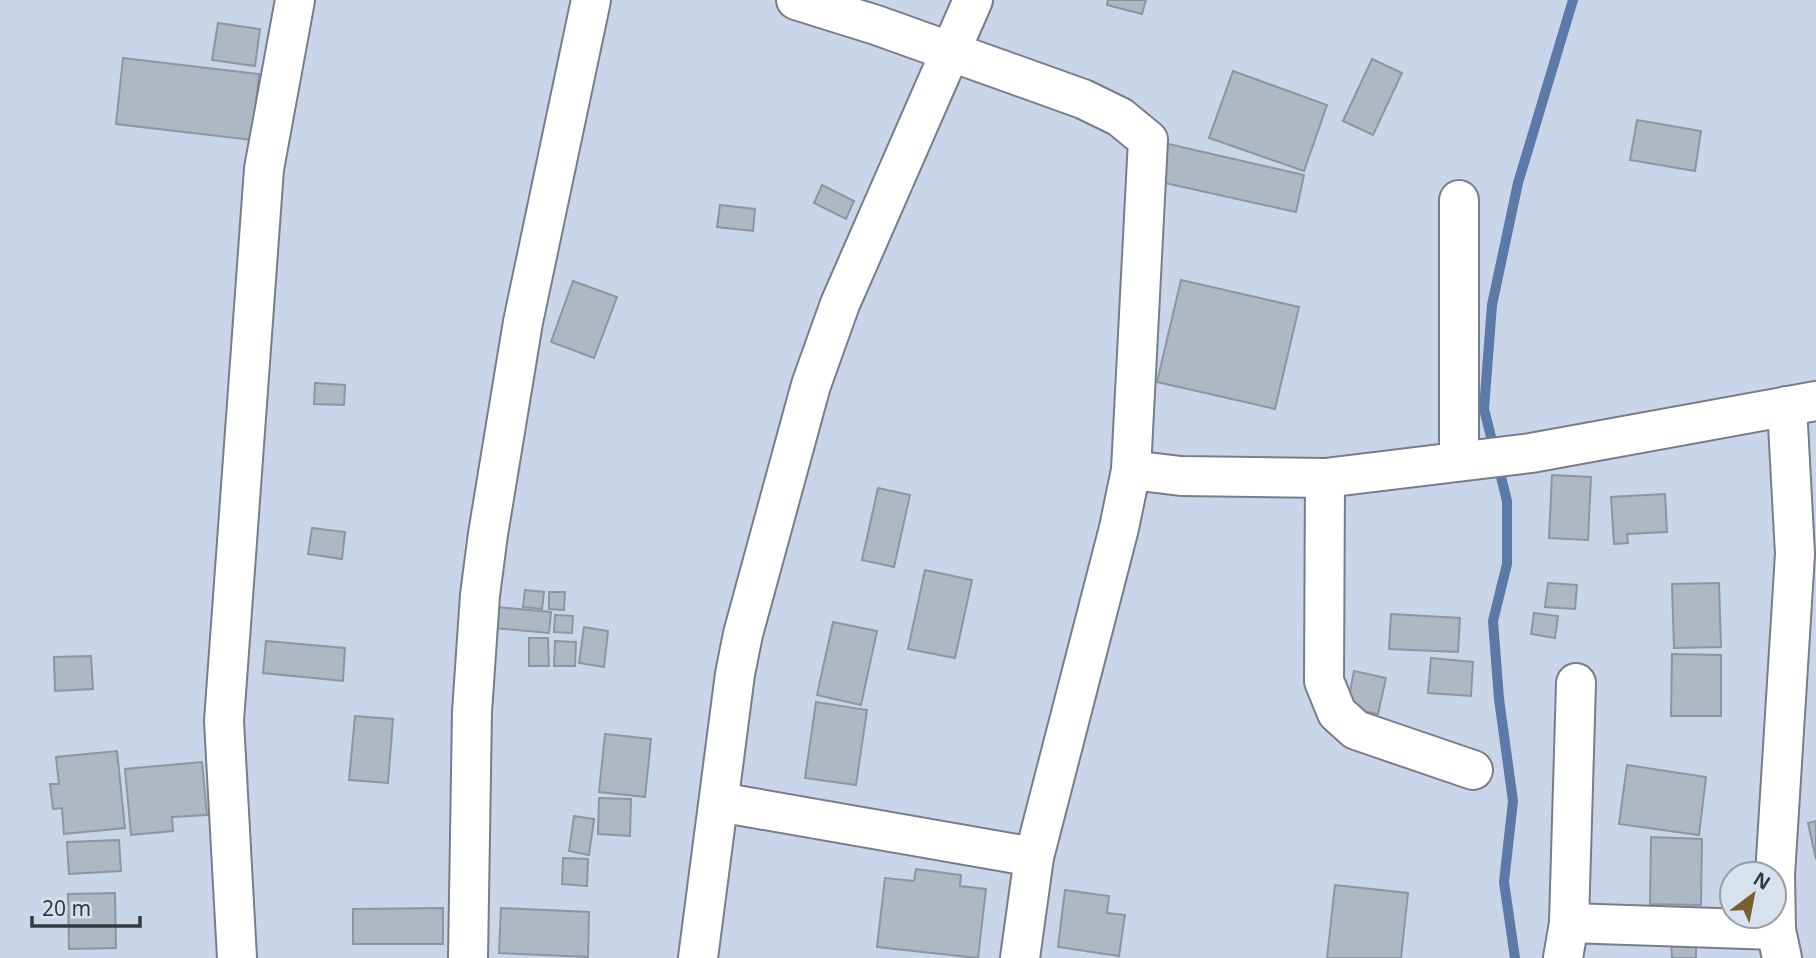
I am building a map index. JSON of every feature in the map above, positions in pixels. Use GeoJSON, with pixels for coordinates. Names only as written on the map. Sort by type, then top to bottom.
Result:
{"type":"FeatureCollection","features":[{"type":"Feature","properties":{"kind":"lane"},"geometry":{"type":"LineString","coordinates":[[237,958],[224,721],[264,169],[295,0]]}},
{"type":"Feature","properties":{"kind":"lane"},"geometry":{"type":"LineString","coordinates":[[468,958],[472,712],[484,558],[523,322],[591,0]]}},
{"type":"Feature","properties":{"kind":"lane"},"geometry":{"type":"LineString","coordinates":[[796,0],[1083,99],[1120,117],[1148,141],[1131,470],[1119,528],[1034,858],[1020,958]]}},
{"type":"Feature","properties":{"kind":"lane"},"geometry":{"type":"LineString","coordinates":[[698,958],[735,674],[743,634],[811,385],[840,304],[973,0]]}},
{"type":"Feature","properties":{"kind":"lane"},"geometry":{"type":"LineString","coordinates":[[1458,200],[1467,460]]}},
{"type":"Feature","properties":{"kind":"lane"},"geometry":{"type":"LineString","coordinates":[[1131,470],[1181,476],[1325,478],[1531,453],[1801,404],[1776,875],[1779,944],[1566,940],[1576,683]]}},
{"type":"Feature","properties":{"kind":"lane"},"geometry":{"type":"LineString","coordinates":[[1325,478],[1324,681],[1337,713],[1356,730],[1473,771]]}},
{"type":"Feature","properties":{"kind":"lane"},"geometry":{"type":"LineString","coordinates":[[719,802],[1034,858]]}},
{"type":"Feature","properties":{"kind":"shaded area"},"geometry":{"type":"Polygon","coordinates":[[[0,0],[1816,0],[1816,958],[0,958],[0,0]]]}},
{"type":"Feature","properties":{"kind":"building"},"geometry":{"type":"Polygon","coordinates":[[[1108,0],[1146,0],[1142,14],[1107,5],[1108,0]]]}},
{"type":"Feature","properties":{"kind":"building"},"geometry":{"type":"Polygon","coordinates":[[[218,23],[260,29],[255,66],[212,60],[218,23]]]}},
{"type":"Feature","properties":{"kind":"building"},"geometry":{"type":"Polygon","coordinates":[[[123,58],[259,74],[252,140],[116,124],[123,58]]]}},
{"type":"Feature","properties":{"kind":"building"},"geometry":{"type":"Polygon","coordinates":[[[1372,59],[1402,73],[1373,135],[1343,121],[1372,59]]]}},
{"type":"Feature","properties":{"kind":"building"},"geometry":{"type":"Polygon","coordinates":[[[1233,71],[1327,105],[1304,171],[1209,138],[1233,71]]]}},
{"type":"Feature","properties":{"kind":"building"},"geometry":{"type":"Polygon","coordinates":[[[1637,120],[1701,131],[1695,171],[1630,160],[1637,120]]]}},
{"type":"Feature","properties":{"kind":"building"},"geometry":{"type":"Polygon","coordinates":[[[1164,143],[1304,175],[1296,212],[1156,181],[1164,143]]]}},
{"type":"Feature","properties":{"kind":"building"},"geometry":{"type":"Polygon","coordinates":[[[822,185],[854,201],[846,219],[814,203],[822,185]]]}},
{"type":"Feature","properties":{"kind":"building"},"geometry":{"type":"Polygon","coordinates":[[[720,205],[755,209],[753,231],[717,227],[720,205]]]}},
{"type":"Feature","properties":{"kind":"building"},"geometry":{"type":"Polygon","coordinates":[[[1181,280],[1299,307],[1275,409],[1157,382],[1181,280]]]}},
{"type":"Feature","properties":{"kind":"building"},"geometry":{"type":"Polygon","coordinates":[[[573,281],[617,297],[594,358],[551,342],[573,281]]]}},
{"type":"Feature","properties":{"kind":"building"},"geometry":{"type":"Polygon","coordinates":[[[315,383],[345,385],[344,405],[314,404],[315,383]]]}},
{"type":"Feature","properties":{"kind":"building"},"geometry":{"type":"Polygon","coordinates":[[[1552,475],[1591,477],[1588,540],[1549,538],[1552,475]]]}},
{"type":"Feature","properties":{"kind":"building"},"geometry":{"type":"Polygon","coordinates":[[[878,488],[910,495],[894,567],[862,560],[878,488]]]}},
{"type":"Feature","properties":{"kind":"building"},"geometry":{"type":"Polygon","coordinates":[[[1665,494],[1667,532],[1627,534],[1628,543],[1614,544],[1611,497],[1665,494]]]}},
{"type":"Feature","properties":{"kind":"building"},"geometry":{"type":"Polygon","coordinates":[[[312,528],[345,532],[342,559],[308,554],[312,528]]]}},
{"type":"Feature","properties":{"kind":"building"},"geometry":{"type":"Polygon","coordinates":[[[925,570],[972,580],[955,658],[908,649],[925,570]]]}},
{"type":"Feature","properties":{"kind":"building"},"geometry":{"type":"Polygon","coordinates":[[[1548,583],[1577,585],[1575,609],[1545,607],[1548,583]]]}},
{"type":"Feature","properties":{"kind":"building"},"geometry":{"type":"Polygon","coordinates":[[[1719,583],[1721,647],[1674,648],[1672,584],[1719,583]]]}},
{"type":"Feature","properties":{"kind":"building"},"geometry":{"type":"Polygon","coordinates":[[[525,590],[544,592],[542,609],[523,607],[525,590]]]}},
{"type":"Feature","properties":{"kind":"building"},"geometry":{"type":"Polygon","coordinates":[[[549,592],[565,592],[564,610],[549,609],[549,592]]]}},
{"type":"Feature","properties":{"kind":"building"},"geometry":{"type":"Polygon","coordinates":[[[496,607],[551,612],[549,633],[495,628],[496,607]]]}},
{"type":"Feature","properties":{"kind":"building"},"geometry":{"type":"Polygon","coordinates":[[[1534,613],[1558,616],[1555,638],[1531,634],[1534,613]]]}},
{"type":"Feature","properties":{"kind":"building"},"geometry":{"type":"Polygon","coordinates":[[[1391,614],[1460,618],[1458,652],[1389,649],[1391,614]]]}},
{"type":"Feature","properties":{"kind":"building"},"geometry":{"type":"Polygon","coordinates":[[[555,615],[573,616],[572,633],[554,632],[555,615]]]}},
{"type":"Feature","properties":{"kind":"building"},"geometry":{"type":"Polygon","coordinates":[[[833,622],[877,631],[861,705],[817,695],[833,622]]]}},
{"type":"Feature","properties":{"kind":"building"},"geometry":{"type":"Polygon","coordinates":[[[584,627],[608,631],[604,667],[579,663],[584,627]]]}},
{"type":"Feature","properties":{"kind":"building"},"geometry":{"type":"Polygon","coordinates":[[[529,638],[548,638],[549,666],[529,666],[529,638]]]}},
{"type":"Feature","properties":{"kind":"building"},"geometry":{"type":"Polygon","coordinates":[[[266,641],[345,648],[343,681],[263,673],[266,641]]]}},
{"type":"Feature","properties":{"kind":"building"},"geometry":{"type":"Polygon","coordinates":[[[555,641],[576,642],[575,666],[554,666],[555,641]]]}},
{"type":"Feature","properties":{"kind":"building"},"geometry":{"type":"Polygon","coordinates":[[[1672,654],[1721,655],[1721,716],[1671,716],[1672,654]]]}},
{"type":"Feature","properties":{"kind":"building"},"geometry":{"type":"Polygon","coordinates":[[[91,656],[93,689],[55,691],[54,657],[91,656]]]}},
{"type":"Feature","properties":{"kind":"building"},"geometry":{"type":"Polygon","coordinates":[[[1431,658],[1473,662],[1471,696],[1428,693],[1431,658]]]}},
{"type":"Feature","properties":{"kind":"building"},"geometry":{"type":"Polygon","coordinates":[[[1354,671],[1386,678],[1378,714],[1347,708],[1354,671]]]}},
{"type":"Feature","properties":{"kind":"building"},"geometry":{"type":"Polygon","coordinates":[[[816,702],[867,710],[856,785],[805,778],[816,702]]]}},
{"type":"Feature","properties":{"kind":"building"},"geometry":{"type":"Polygon","coordinates":[[[355,716],[393,719],[388,783],[349,780],[355,716]]]}},
{"type":"Feature","properties":{"kind":"building"},"geometry":{"type":"Polygon","coordinates":[[[605,734],[651,739],[645,797],[599,792],[605,734]]]}},
{"type":"Feature","properties":{"kind":"building"},"geometry":{"type":"Polygon","coordinates":[[[117,751],[125,828],[64,834],[62,808],[53,809],[50,784],[59,784],[56,757],[117,751]]]}},
{"type":"Feature","properties":{"kind":"building"},"geometry":{"type":"Polygon","coordinates":[[[202,762],[207,815],[172,817],[173,831],[131,835],[125,769],[202,762]]]}},
{"type":"Feature","properties":{"kind":"building"},"geometry":{"type":"Polygon","coordinates":[[[1627,765],[1706,777],[1699,835],[1619,824],[1627,765]]]}},
{"type":"Feature","properties":{"kind":"building"},"geometry":{"type":"Polygon","coordinates":[[[599,798],[631,799],[630,836],[598,834],[599,798]]]}},
{"type":"Feature","properties":{"kind":"building"},"geometry":{"type":"Polygon","coordinates":[[[574,816],[594,819],[589,855],[569,851],[574,816]]]}},
{"type":"Feature","properties":{"kind":"building"},"geometry":{"type":"Polygon","coordinates":[[[1816,821],[1816,859],[1808,823],[1816,821]]]}},
{"type":"Feature","properties":{"kind":"building"},"geometry":{"type":"Polygon","coordinates":[[[1651,837],[1702,839],[1701,905],[1650,904],[1651,837]]]}},
{"type":"Feature","properties":{"kind":"building"},"geometry":{"type":"Polygon","coordinates":[[[119,840],[121,871],[69,874],[67,842],[119,840]]]}},
{"type":"Feature","properties":{"kind":"building"},"geometry":{"type":"Polygon","coordinates":[[[563,858],[588,859],[587,886],[562,884],[563,858]]]}},
{"type":"Feature","properties":{"kind":"building"},"geometry":{"type":"Polygon","coordinates":[[[916,869],[961,875],[960,886],[986,889],[978,958],[877,947],[885,878],[914,881],[916,869]]]}},
{"type":"Feature","properties":{"kind":"building"},"geometry":{"type":"Polygon","coordinates":[[[1335,885],[1408,893],[1401,958],[1327,958],[1335,885]]]}},
{"type":"Feature","properties":{"kind":"building"},"geometry":{"type":"Polygon","coordinates":[[[1065,890],[1109,896],[1107,913],[1125,915],[1119,956],[1058,947],[1065,890]]]}},
{"type":"Feature","properties":{"kind":"building"},"geometry":{"type":"Polygon","coordinates":[[[115,893],[116,948],[69,949],[68,894],[115,893]]]}},
{"type":"Feature","properties":{"kind":"building"},"geometry":{"type":"Polygon","coordinates":[[[443,908],[443,944],[353,944],[353,909],[443,908]]]}},
{"type":"Feature","properties":{"kind":"building"},"geometry":{"type":"Polygon","coordinates":[[[501,908],[589,912],[588,957],[499,953],[501,908]]]}},
{"type":"Feature","properties":{"kind":"building"},"geometry":{"type":"Polygon","coordinates":[[[1696,939],[1696,958],[1672,958],[1671,940],[1696,939]]]}},
{"type":"Feature","properties":{"kind":"waterway"},"geometry":{"type":"LineString","coordinates":[[1515,958],[1504,882],[1513,801],[1499,699],[1493,621],[1507,564],[1507,501],[1484,409],[1492,305],[1518,183],[1573,0]]}}]}
